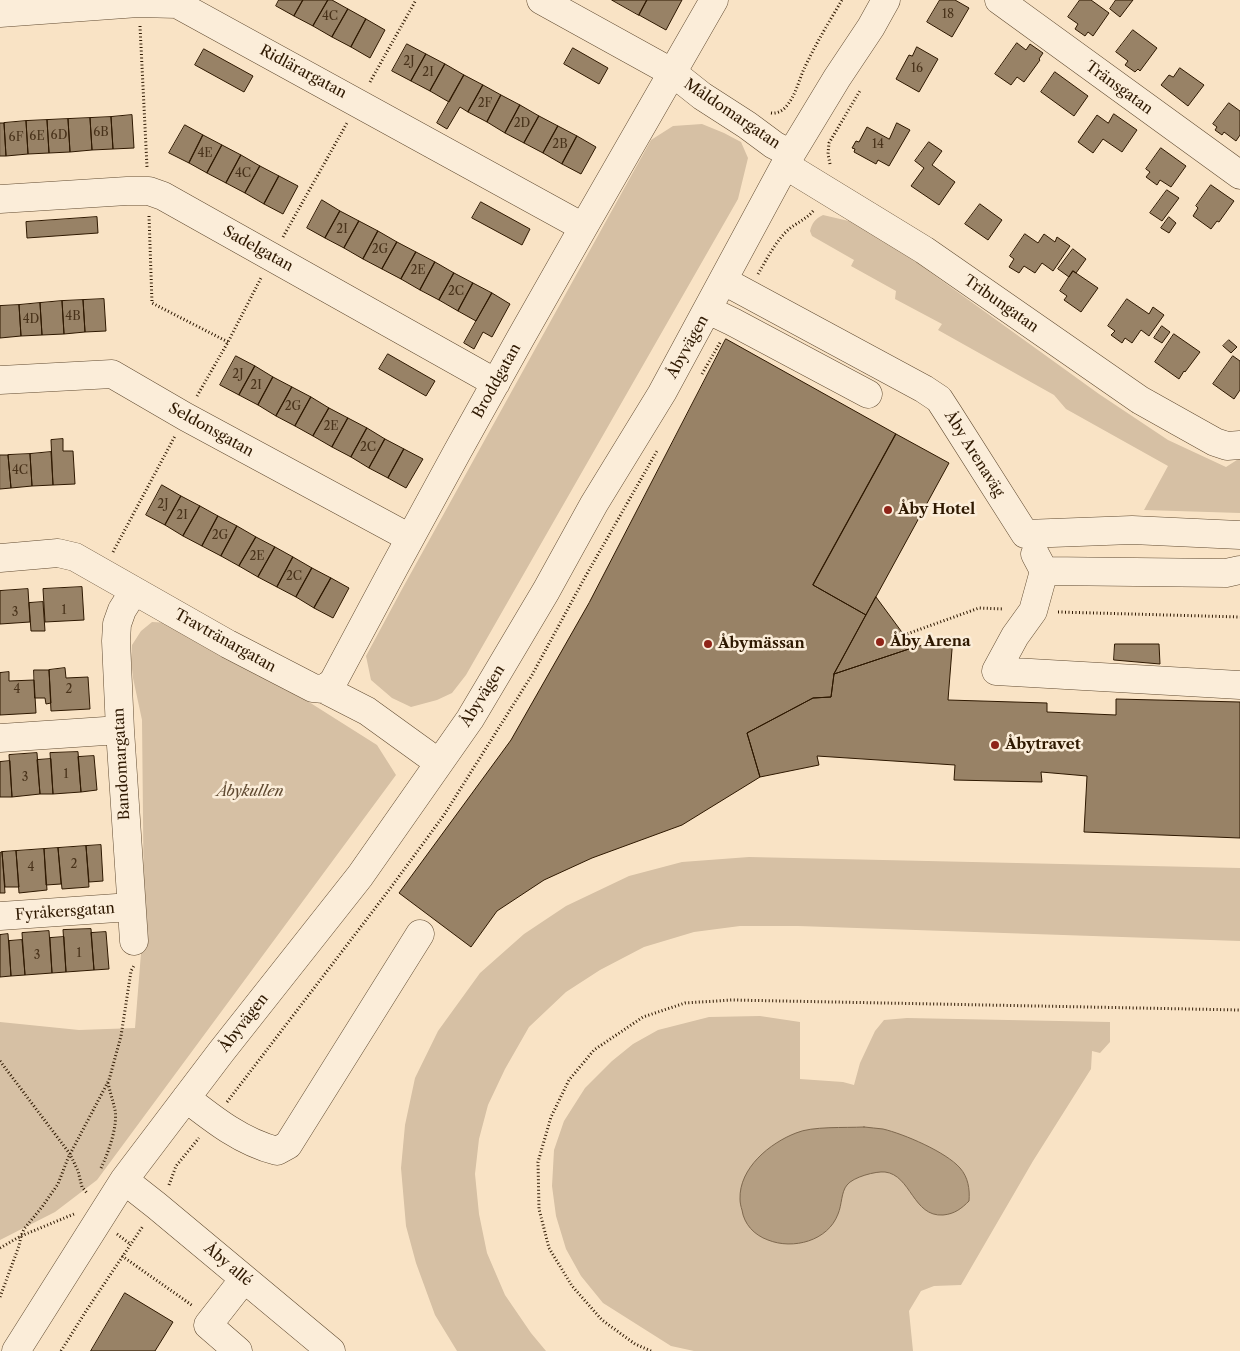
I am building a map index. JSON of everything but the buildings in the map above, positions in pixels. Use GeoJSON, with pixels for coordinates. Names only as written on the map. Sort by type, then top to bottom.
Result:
{"type":"FeatureCollection","features":[{"type":"Feature","properties":{"kind":"street","name":"Måldomargatan"},"geometry":{"type":"LineString","coordinates":[[541,0],[673,73],[702,96],[774,144],[788,160]]}},
{"type":"Feature","properties":{"kind":"street","name":"Måldomargatan"},"geometry":{"type":"LineString","coordinates":[[673,73],[714,0]]}},
{"type":"Feature","properties":{"kind":"street","name":"Åbyvägen"},"geometry":{"type":"LineString","coordinates":[[16,1351],[124,1180],[221,1052],[360,876],[470,719],[546,591],[594,504],[662,393],[788,160],[886,0]]}},
{"type":"Feature","properties":{"kind":"street","name":"Tränsgatan"},"geometry":{"type":"LineString","coordinates":[[999,0],[1240,175]]}},
{"type":"Feature","properties":{"kind":"street","name":"Ridlärargatan"},"geometry":{"type":"LineString","coordinates":[[0,13],[138,3],[177,4],[583,227]]}},
{"type":"Feature","properties":{"kind":"street","name":"Broddgatan"},"geometry":{"type":"LineString","coordinates":[[324,689],[333,682],[496,382],[583,227],[673,73]]}},
{"type":"Feature","properties":{"kind":"street","name":"Tribungatan"},"geometry":{"type":"LineString","coordinates":[[788,160],[827,191],[924,250],[1140,400],[1228,444]]}},
{"type":"Feature","properties":{"kind":"street","name":"Sadelgatan"},"geometry":{"type":"LineString","coordinates":[[0,199],[127,191],[149,192],[163,196],[496,382]]}},
{"type":"Feature","properties":{"kind":"street","name":"Åby Arenaväg"},"geometry":{"type":"LineString","coordinates":[[724,281],[939,399],[1025,534],[1044,571]]}},
{"type":"Feature","properties":{"kind":"street"},"geometry":{"type":"LineString","coordinates":[[708,310],[868,394]]}},
{"type":"Feature","properties":{"kind":"street","name":"Seldonsgatan"},"geometry":{"type":"LineString","coordinates":[[0,380],[112,374],[410,538]]}},
{"type":"Feature","properties":{"kind":"street"},"geometry":{"type":"LineString","coordinates":[[1025,534],[1132,530],[1240,535]]}},
{"type":"Feature","properties":{"kind":"street","name":"Travtränargatan"},"geometry":{"type":"LineString","coordinates":[[0,558],[58,553],[75,557],[228,644],[313,688],[324,689],[367,711],[439,763]]}},
{"type":"Feature","properties":{"kind":"street"},"geometry":{"type":"LineString","coordinates":[[1240,570],[1226,574],[1044,571],[1033,611],[996,671],[1240,686]]}},
{"type":"Feature","properties":{"kind":"street","name":"Bandomargatan"},"geometry":{"type":"LineString","coordinates":[[134,591],[122,610],[117,624],[116,641],[134,941]]}},
{"type":"Feature","properties":{"kind":"street"},"geometry":{"type":"LineString","coordinates":[[0,738],[120,730]]}},
{"type":"Feature","properties":{"kind":"street","name":"Fyråkersgatan"},"geometry":{"type":"LineString","coordinates":[[0,916],[131,907]]}},
{"type":"Feature","properties":{"kind":"street"},"geometry":{"type":"LineString","coordinates":[[186,1098],[213,1120],[246,1140],[264,1148],[277,1151],[288,1145],[420,934]]}},
{"type":"Feature","properties":{"kind":"street","name":"Åby allé"},"geometry":{"type":"LineString","coordinates":[[124,1180],[158,1206],[331,1351]]}},
{"type":"Feature","properties":{"kind":"street"},"geometry":{"type":"LineString","coordinates":[[238,1351],[208,1325],[244,1279]]}},
{"type":"Feature","properties":{"kind":"path"},"geometry":{"type":"LineString","coordinates":[[102,572],[228,342],[272,257],[416,0]]}},
{"type":"Feature","properties":{"kind":"path"},"geometry":{"type":"LineString","coordinates":[[768,112],[775,114],[788,105],[804,67],[842,0]]}},
{"type":"Feature","properties":{"kind":"path"},"geometry":{"type":"LineString","coordinates":[[827,191],[838,174],[829,161],[829,143],[843,121]]}},
{"type":"Feature","properties":{"kind":"path"},"geometry":{"type":"LineString","coordinates":[[904,635],[979,608],[1240,617]]}},
{"type":"Feature","properties":{"kind":"path"},"geometry":{"type":"LineString","coordinates":[[393,830],[420,848]]}},
{"type":"Feature","properties":{"kind":"path"},"geometry":{"type":"LineString","coordinates":[[651,1351],[635,1344],[602,1320],[572,1286],[549,1248],[539,1209],[538,1162],[551,1117],[570,1080],[594,1050],[643,1017],[685,1003],[732,1000],[1240,1010]]}},
{"type":"Feature","properties":{"kind":"path"},"geometry":{"type":"LineString","coordinates":[[0,1061],[70,1154],[78,1171],[82,1187],[87,1193]]}},
{"type":"Feature","properties":{"kind":"path"},"geometry":{"type":"LineString","coordinates":[[0,1248],[21,1236],[76,1213]]}},
{"type":"Feature","properties":{"kind":"path"},"geometry":{"type":"LineString","coordinates":[[0,1297],[21,1236]]}},
{"type":"Feature","properties":{"kind":"path"},"geometry":{"type":"LineString","coordinates":[[122,1256],[212,1319]]}},
{"type":"Feature","properties":{"kind":"green space"},"geometry":{"type":"Polygon","coordinates":[[[702,124],[741,142],[748,158],[738,199],[466,675],[452,693],[437,700],[411,707],[392,698],[371,680],[366,656],[401,591],[651,140],[673,126],[702,124]]]}},
{"type":"Feature","properties":{"kind":"green space"},"geometry":{"type":"Polygon","coordinates":[[[823,215],[853,222],[909,257],[1099,394],[1168,440],[1226,467],[1240,458],[1240,513],[1144,510],[1168,466],[1066,409],[1054,395],[938,330],[942,324],[895,299],[896,291],[851,266],[854,260],[812,236],[810,231],[813,223],[823,215]]]}},
{"type":"Feature","properties":{"kind":"green space","name":"Åbykullen"},"geometry":{"type":"Polygon","coordinates":[[[152,622],[172,623],[282,685],[377,745],[396,775],[97,1180],[55,1212],[0,1240],[0,1022],[79,1030],[135,1028],[144,916],[142,720],[131,659],[132,645],[141,631],[152,622]]]}},
{"type":"Feature","properties":{"kind":"green space"},"geometry":{"type":"Polygon","coordinates":[[[749,857],[1240,868],[1240,941],[798,926],[740,926],[694,932],[644,947],[600,970],[566,992],[529,1027],[505,1069],[488,1105],[479,1139],[475,1174],[479,1214],[487,1253],[505,1295],[546,1351],[457,1351],[435,1315],[416,1263],[406,1226],[401,1168],[405,1125],[415,1078],[438,1031],[480,973],[524,934],[566,906],[629,876],[682,862],[749,857]]]}},
{"type":"Feature","properties":{"kind":"green space"},"geometry":{"type":"Polygon","coordinates":[[[760,1016],[800,1022],[800,1079],[843,1082],[854,1085],[860,1063],[875,1031],[884,1020],[907,1018],[1110,1022],[1110,1042],[1100,1053],[1092,1051],[1091,1069],[1033,1161],[961,1285],[934,1286],[921,1291],[909,1311],[913,1351],[694,1351],[671,1346],[603,1303],[581,1276],[566,1249],[556,1216],[552,1186],[554,1150],[564,1121],[585,1088],[612,1061],[633,1044],[658,1030],[709,1017],[760,1016]]]}},
{"type":"Feature","properties":{"kind":"shaded area"},"geometry":{"type":"Polygon","coordinates":[[[864,1127],[883,1129],[902,1135],[924,1144],[954,1162],[967,1179],[969,1201],[955,1212],[943,1215],[933,1214],[925,1210],[918,1203],[901,1180],[885,1172],[876,1172],[859,1177],[847,1185],[833,1223],[818,1237],[809,1241],[788,1244],[768,1240],[754,1232],[745,1220],[740,1199],[745,1177],[750,1167],[758,1158],[776,1143],[796,1133],[820,1128],[864,1127]]]}},
{"type":"Feature","properties":{"kind":"place","name":"Åby Hotel"},"geometry":{"type":"Point","coordinates":[888,510]}},
{"type":"Feature","properties":{"kind":"place","name":"Åby Arena"},"geometry":{"type":"Point","coordinates":[880,642]}},
{"type":"Feature","properties":{"kind":"place","name":"Åbymässan"},"geometry":{"type":"Point","coordinates":[708,644]}},
{"type":"Feature","properties":{"kind":"place","name":"Åbytravet"},"geometry":{"type":"Point","coordinates":[995,745]}}]}
